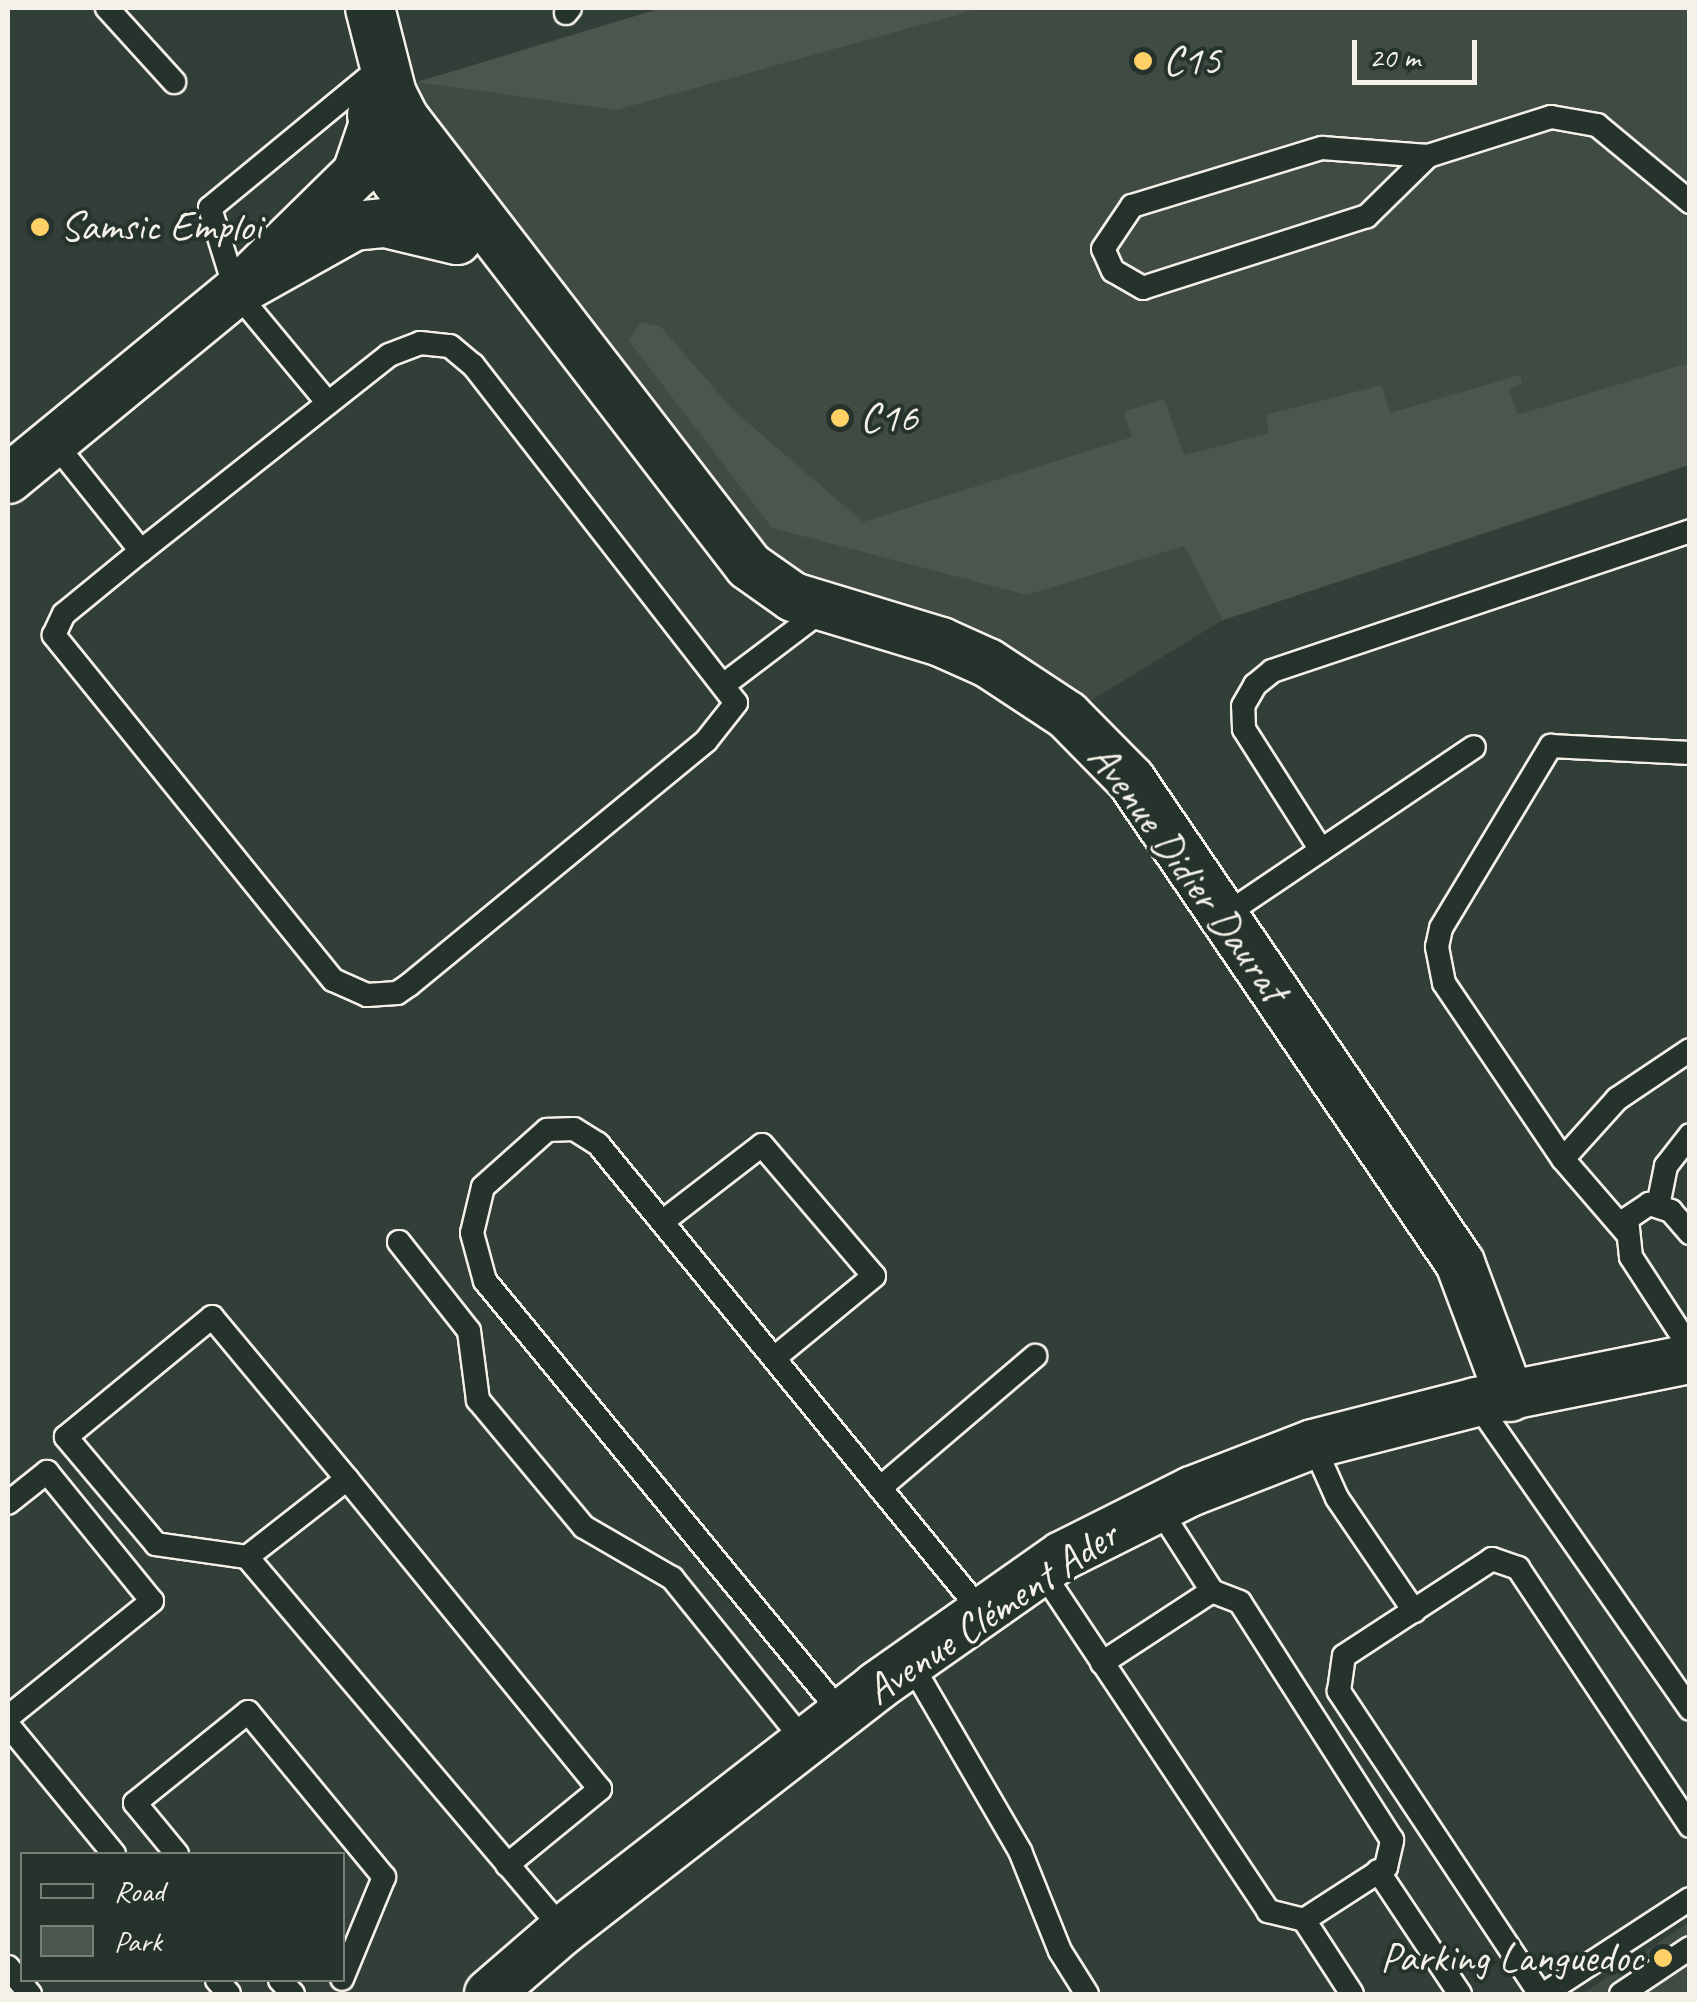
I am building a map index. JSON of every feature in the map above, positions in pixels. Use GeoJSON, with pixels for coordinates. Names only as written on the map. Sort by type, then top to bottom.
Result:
{"type":"FeatureCollection","features":[{"type":"Feature","properties":{"kind":"street"},"geometry":{"type":"LineString","coordinates":[[367,8],[369,77],[387,154]]}},
{"type":"Feature","properties":{"kind":"street"},"geometry":{"type":"LineString","coordinates":[[354,226],[387,154],[392,94],[367,8]]}},
{"type":"Feature","properties":{"kind":"street"},"geometry":{"type":"LineString","coordinates":[[8,479],[236,292],[387,154]]}},
{"type":"Feature","properties":{"kind":"street","name":"Avenue Didier Daurat"},"geometry":{"type":"LineString","coordinates":[[387,154],[472,232],[560,328],[749,566],[793,597],[941,642],[1068,716],[1131,780],[1460,1263],[1493,1400]]}},
{"type":"Feature","properties":{"kind":"street"},"geometry":{"type":"LineString","coordinates":[[236,292],[354,226],[385,223],[472,232]]}},
{"type":"Feature","properties":{"kind":"street","name":"Avenue Clément Ader"},"geometry":{"type":"LineString","coordinates":[[490,1994],[562,1930],[981,1610],[1041,1570],[1158,1507],[1313,1444],[1493,1400],[1690,1359]]}},
{"type":"Feature","properties":{"kind":"lane"},"geometry":{"type":"LineString","coordinates":[[108,8],[174,82]]}},
{"type":"Feature","properties":{"kind":"lane"},"geometry":{"type":"LineString","coordinates":[[328,403],[236,292],[210,208],[369,77]]}},
{"type":"Feature","properties":{"kind":"lane"},"geometry":{"type":"LineString","coordinates":[[1428,156],[1367,216],[1143,288],[1113,271],[1104,249],[1132,206],[1322,148],[1428,156],[1551,117],[1597,125],[1690,202]]}},
{"type":"Feature","properties":{"kind":"lane"},"geometry":{"type":"LineString","coordinates":[[420,342],[462,354],[735,695],[733,713],[706,741],[396,993],[367,995],[333,980],[54,635],[64,614],[328,403],[389,355],[420,342]]}},
{"type":"Feature","properties":{"kind":"lane"},"geometry":{"type":"LineString","coordinates":[[54,441],[141,552]]}},
{"type":"Feature","properties":{"kind":"lane"},"geometry":{"type":"LineString","coordinates":[[1321,850],[1244,729],[1243,706],[1254,686],[1272,672],[1690,531]]}},
{"type":"Feature","properties":{"kind":"lane"},"geometry":{"type":"LineString","coordinates":[[726,683],[825,608]]}},
{"type":"Feature","properties":{"kind":"lane"},"geometry":{"type":"LineString","coordinates":[[1626,1232],[1563,1158],[1444,983],[1437,947],[1442,928],[1551,746],[1690,753]]}},
{"type":"Feature","properties":{"kind":"lane"},"geometry":{"type":"LineString","coordinates":[[1225,916],[1474,747]]}},
{"type":"Feature","properties":{"kind":"lane"},"geometry":{"type":"LineString","coordinates":[[1563,1158],[1617,1099],[1690,1050]]}},
{"type":"Feature","properties":{"kind":"lane"},"geometry":{"type":"LineString","coordinates":[[842,1714],[485,1281],[472,1234],[483,1187],[548,1130],[574,1128],[598,1144],[981,1610]]}},
{"type":"Feature","properties":{"kind":"lane"},"geometry":{"type":"LineString","coordinates":[[1658,1206],[1666,1166],[1690,1136]]}},
{"type":"Feature","properties":{"kind":"lane"},"geometry":{"type":"LineString","coordinates":[[662,1222],[762,1146],[874,1276],[774,1358]]}},
{"type":"Feature","properties":{"kind":"lane"},"geometry":{"type":"LineString","coordinates":[[1686,1218],[1658,1206],[1633,1212],[1626,1232],[1630,1257],[1690,1348]]}},
{"type":"Feature","properties":{"kind":"lane"},"geometry":{"type":"LineString","coordinates":[[399,1242],[469,1330],[478,1400],[584,1527],[672,1578],[805,1742]]}},
{"type":"Feature","properties":{"kind":"lane"},"geometry":{"type":"LineString","coordinates":[[508,1865],[600,1790],[212,1316],[66,1437],[156,1544],[247,1557],[562,1930]]}},
{"type":"Feature","properties":{"kind":"lane"},"geometry":{"type":"LineString","coordinates":[[880,1488],[1034,1356]]}},
{"type":"Feature","properties":{"kind":"lane"},"geometry":{"type":"LineString","coordinates":[[1493,1400],[1690,1709]]}},
{"type":"Feature","properties":{"kind":"lane"},"geometry":{"type":"LineString","coordinates":[[1313,1444],[1337,1498],[1414,1610]]}},
{"type":"Feature","properties":{"kind":"lane"},"geometry":{"type":"LineString","coordinates":[[8,1503],[47,1472],[152,1601],[8,1717]]}},
{"type":"Feature","properties":{"kind":"lane"},"geometry":{"type":"LineString","coordinates":[[247,1557],[347,1479]]}},
{"type":"Feature","properties":{"kind":"lane"},"geometry":{"type":"LineString","coordinates":[[1158,1507],[1212,1591],[1240,1602],[1388,1831],[1394,1849],[1378,1872],[1304,1920]]}},
{"type":"Feature","properties":{"kind":"lane"},"geometry":{"type":"LineString","coordinates":[[1690,1826],[1518,1568],[1492,1559],[1344,1656],[1339,1690],[1541,1994],[1690,1898]]}},
{"type":"Feature","properties":{"kind":"lane"},"geometry":{"type":"LineString","coordinates":[[1041,1570],[1268,1911],[1304,1920],[1352,1994]]}},
{"type":"Feature","properties":{"kind":"lane"},"geometry":{"type":"LineString","coordinates":[[1102,1662],[1212,1591]]}},
{"type":"Feature","properties":{"kind":"lane"},"geometry":{"type":"LineString","coordinates":[[910,1662],[1020,1851],[1060,1950],[1087,1994]]}},
{"type":"Feature","properties":{"kind":"lane"},"geometry":{"type":"LineString","coordinates":[[176,1852],[135,1803],[248,1712],[384,1877],[345,1972]]}},
{"type":"Feature","properties":{"kind":"lane"},"geometry":{"type":"LineString","coordinates":[[8,1725],[112,1852]]}},
{"type":"Feature","properties":{"kind":"lane"},"geometry":{"type":"LineString","coordinates":[[1378,1872],[1460,1994]]}},
{"type":"Feature","properties":{"kind":"lane"},"geometry":{"type":"LineString","coordinates":[[1620,1994],[1690,1948]]}},
{"type":"Feature","properties":{"kind":"shaded area"},"geometry":{"type":"Polygon","coordinates":[[[662,8],[1689,8],[1689,465],[1223,620],[1067,715],[793,597],[412,149],[417,82],[662,8]]]}},
{"type":"Feature","properties":{"kind":"shaded area","name":"Parking Languedoc"},"geometry":{"type":"Polygon","coordinates":[[[1689,1922],[1689,1994],[1582,1994],[1689,1922]]]}},
{"type":"Feature","properties":{"kind":"green space"},"geometry":{"type":"Polygon","coordinates":[[[662,8],[981,8],[616,110],[417,82],[662,8]]]}},
{"type":"Feature","properties":{"kind":"green space"},"geometry":{"type":"Polygon","coordinates":[[[641,322],[661,327],[733,410],[863,522],[1132,437],[1124,412],[1164,399],[1184,455],[1269,433],[1266,415],[1381,385],[1390,413],[1520,375],[1522,384],[1509,389],[1517,415],[1689,363],[1689,465],[1223,620],[1184,546],[1027,595],[772,528],[629,341],[641,322]]]}},
{"type":"Feature","properties":{"kind":"place","name":"C15"},"geometry":{"type":"Point","coordinates":[1143,61]}},
{"type":"Feature","properties":{"kind":"place","name":"Samsic Emploi"},"geometry":{"type":"Point","coordinates":[40,227]}},
{"type":"Feature","properties":{"kind":"place","name":"C16"},"geometry":{"type":"Point","coordinates":[840,418]}},
{"type":"Feature","properties":{"kind":"place","name":"Parking Languedoc"},"geometry":{"type":"Point","coordinates":[1663,1958]}}]}
